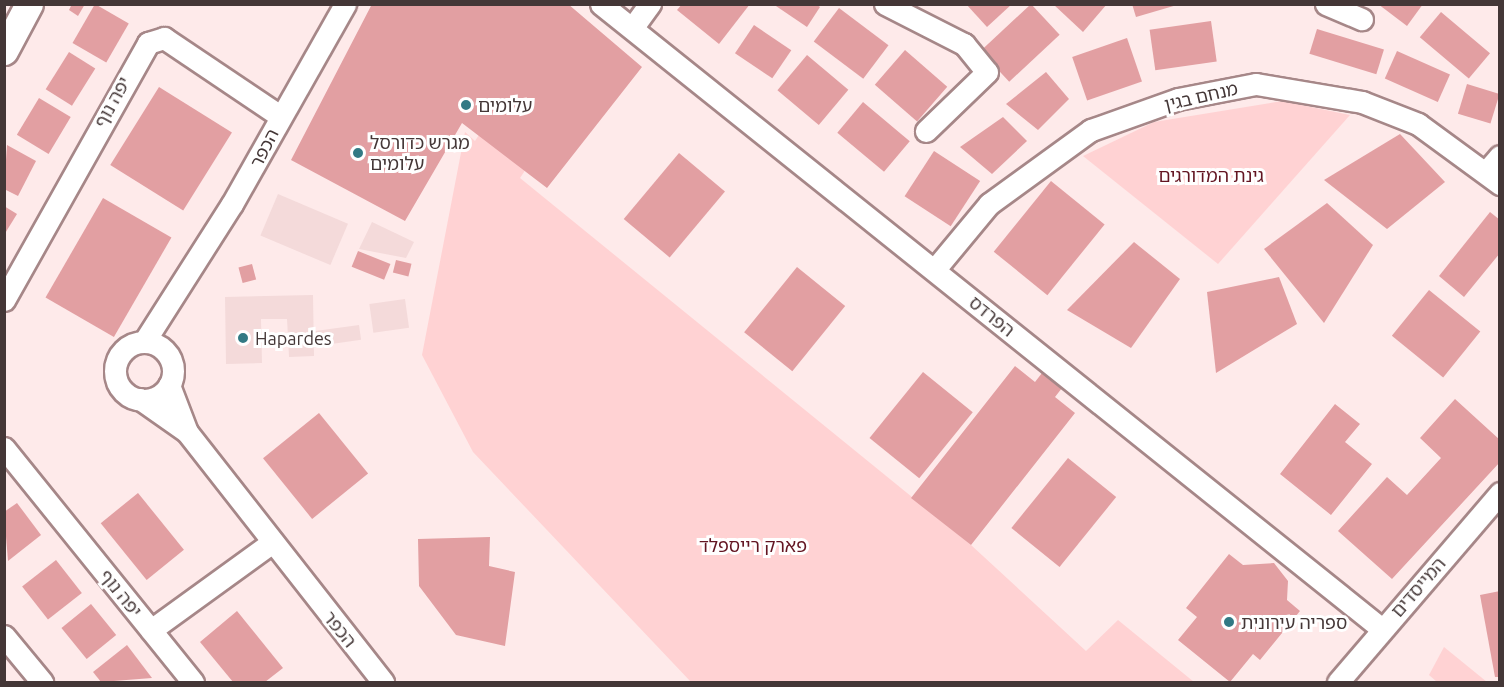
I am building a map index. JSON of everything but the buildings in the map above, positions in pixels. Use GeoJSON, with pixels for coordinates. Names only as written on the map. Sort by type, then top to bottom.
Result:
{"type":"FeatureCollection","features":[{"type":"Feature","properties":{"kind":"main road"},"geometry":{"type":"LineString","coordinates":[[4,51],[29,4]]}},
{"type":"Feature","properties":{"kind":"street","name":"הכפר"},"geometry":{"type":"LineString","coordinates":[[144,342],[181,290],[345,4]]}},
{"type":"Feature","properties":{"kind":"street","name":"הפרדס"},"geometry":{"type":"LineString","coordinates":[[602,4],[1382,629]]}},
{"type":"Feature","properties":{"kind":"street"},"geometry":{"type":"LineString","coordinates":[[633,27],[650,4]]}},
{"type":"Feature","properties":{"kind":"street"},"geometry":{"type":"LineString","coordinates":[[885,4],[964,44],[987,72],[926,132]]}},
{"type":"Feature","properties":{"kind":"street"},"geometry":{"type":"LineString","coordinates":[[1326,4],[1362,19]]}},
{"type":"Feature","properties":{"kind":"street","name":"יפה נוף"},"geometry":{"type":"LineString","coordinates":[[4,300],[148,43],[164,38],[280,116]]}},
{"type":"Feature","properties":{"kind":"street","name":"מנחם בגין"},"geometry":{"type":"LineString","coordinates":[[935,269],[989,204],[1047,157],[1090,130],[1221,90],[1256,84],[1362,102],[1418,124],[1493,178]]}},
{"type":"Feature","properties":{"kind":"street"},"geometry":{"type":"LineString","coordinates":[[1493,178],[1500,156]]}},
{"type":"Feature","properties":{"kind":"street","name":"הכפר"},"geometry":{"type":"LineString","coordinates":[[166,352],[181,290]]}},
{"type":"Feature","properties":{"kind":"street"},"geometry":{"type":"LineString","coordinates":[[144,342],[166,352],[174,370],[169,385],[154,398],[140,399],[122,388],[116,366],[125,349],[144,342]]}},
{"type":"Feature","properties":{"kind":"street","name":"הכפר"},"geometry":{"type":"LineString","coordinates":[[169,385],[187,432],[270,544],[383,682]]}},
{"type":"Feature","properties":{"kind":"street","name":"הכפר"},"geometry":{"type":"LineString","coordinates":[[140,399],[187,432]]}},
{"type":"Feature","properties":{"kind":"street","name":"יפה נוף"},"geometry":{"type":"LineString","coordinates":[[4,448],[193,682]]}},
{"type":"Feature","properties":{"kind":"street","name":"המייסדים"},"geometry":{"type":"LineString","coordinates":[[1338,682],[1500,493]]}},
{"type":"Feature","properties":{"kind":"street"},"geometry":{"type":"LineString","coordinates":[[151,630],[270,544]]}},
{"type":"Feature","properties":{"kind":"street"},"geometry":{"type":"LineString","coordinates":[[4,636],[42,682]]}},
{"type":"Feature","properties":{"kind":"shaded area"},"geometry":{"type":"Polygon","coordinates":[[[278,194],[348,224],[330,265],[260,235],[278,194]]]}},
{"type":"Feature","properties":{"kind":"shaded area"},"geometry":{"type":"Polygon","coordinates":[[[372,222],[414,242],[406,258],[359,249],[372,222]]]}},
{"type":"Feature","properties":{"kind":"shaded area","name":"Hapardes"},"geometry":{"type":"Polygon","coordinates":[[[313,295],[314,356],[289,357],[287,319],[261,319],[262,363],[226,364],[225,297],[313,295]]]}},
{"type":"Feature","properties":{"kind":"shaded area"},"geometry":{"type":"Polygon","coordinates":[[[405,299],[409,328],[373,333],[369,304],[405,299]]]}},
{"type":"Feature","properties":{"kind":"shaded area"},"geometry":{"type":"Polygon","coordinates":[[[359,325],[361,340],[318,346],[315,331],[359,325]]]}},
{"type":"Feature","properties":{"kind":"green space","name":"פארק רייספלד"},"geometry":{"type":"Polygon","coordinates":[[[506,93],[550,133],[520,178],[971,545],[1086,651],[1118,620],[1194,682],[691,682],[473,452],[422,355],[465,132],[475,141],[506,93]]]}},
{"type":"Feature","properties":{"kind":"green space","name":"גינת המדורגים"},"geometry":{"type":"Polygon","coordinates":[[[1282,101],[1350,115],[1218,264],[1083,156],[1154,122],[1282,101]]]}},
{"type":"Feature","properties":{"kind":"green space"},"geometry":{"type":"Polygon","coordinates":[[[1444,647],[1487,682],[1437,682],[1429,675],[1444,647]]]}},
{"type":"Feature","properties":{"kind":"place","name":"עלומים"},"geometry":{"type":"Point","coordinates":[466,105]}},
{"type":"Feature","properties":{"kind":"place","name":"מגרש כדורסל עלומים"},"geometry":{"type":"Point","coordinates":[358,153]}},
{"type":"Feature","properties":{"kind":"place","name":"Hapardes"},"geometry":{"type":"Point","coordinates":[243,338]}},
{"type":"Feature","properties":{"kind":"place","name":"ספריה עירונית"},"geometry":{"type":"Point","coordinates":[1229,622]}}]}
